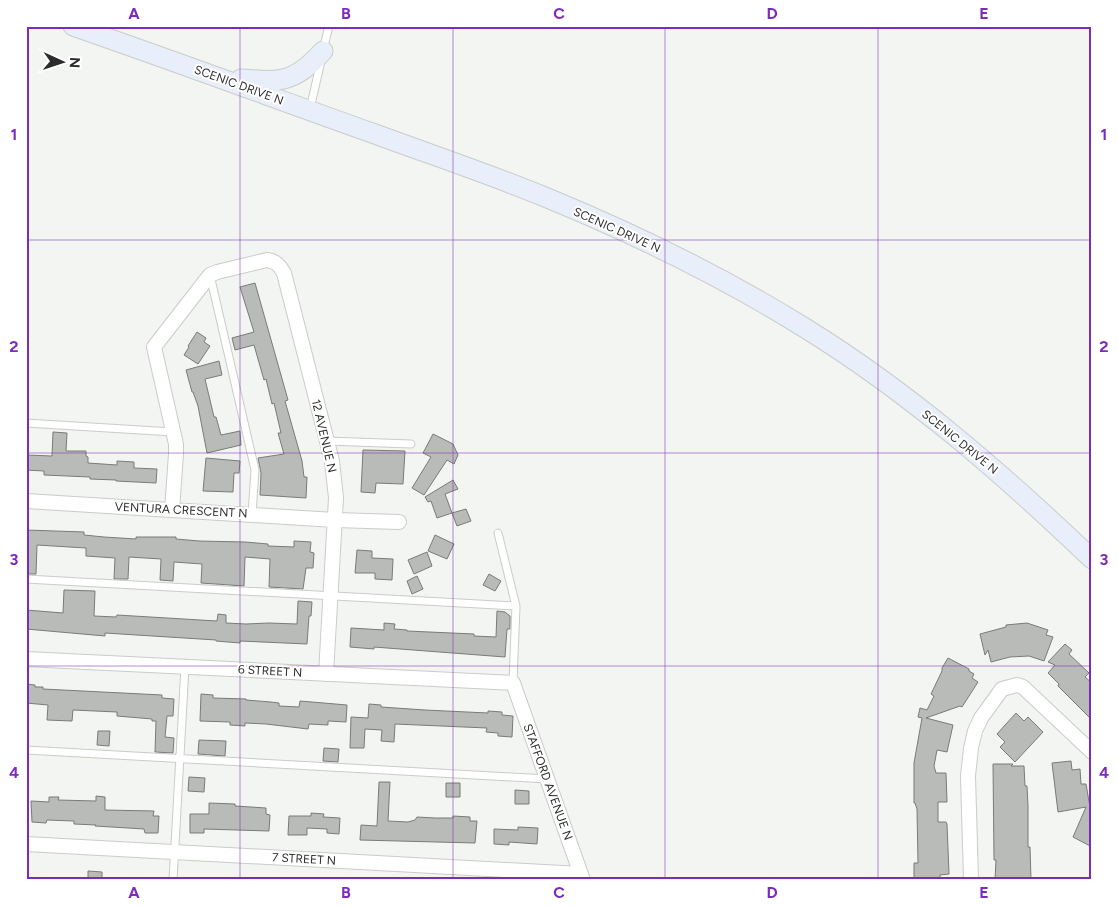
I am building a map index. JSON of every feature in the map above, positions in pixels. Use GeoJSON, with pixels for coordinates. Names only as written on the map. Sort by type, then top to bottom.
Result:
{"type":"FeatureCollection","features":[{"type":"Feature","properties":{"kind":"main road","name":"SCENIC DRIVE N"},"geometry":{"type":"LineString","coordinates":[[73,26],[309,110],[544,197],[689,263],[806,329],[846,355],[940,424],[996,470],[1092,558]]}},
{"type":"Feature","properties":{"kind":"main road"},"geometry":{"type":"LineString","coordinates":[[218,77],[261,80],[283,79],[303,71],[323,51]]}},
{"type":"Feature","properties":{"kind":"street","name":"12 AVENUE N"},"geometry":{"type":"LineString","coordinates":[[210,275],[267,260],[277,263],[284,273],[327,441],[335,480],[335,520],[326,674]]}},
{"type":"Feature","properties":{"kind":"street"},"geometry":{"type":"LineString","coordinates":[[172,510],[176,454],[154,347],[210,275]]}},
{"type":"Feature","properties":{"kind":"street","name":"VENTURA CRESCENT N"},"geometry":{"type":"LineString","coordinates":[[26,501],[335,520],[399,522]]}},
{"type":"Feature","properties":{"kind":"street","name":"6 STREET N"},"geometry":{"type":"LineString","coordinates":[[26,659],[513,683]]}},
{"type":"Feature","properties":{"kind":"street","name":"STAFFORD AVENUE N"},"geometry":{"type":"LineString","coordinates":[[513,683],[582,877]]}},
{"type":"Feature","properties":{"kind":"street"},"geometry":{"type":"LineString","coordinates":[[971,880],[968,776],[971,748],[980,718],[997,694],[1007,686],[1017,685],[1023,687],[1092,752]]}},
{"type":"Feature","properties":{"kind":"street","name":"7 STREET N"},"geometry":{"type":"LineString","coordinates":[[26,844],[582,877]]}},
{"type":"Feature","properties":{"kind":"lane"},"geometry":{"type":"LineString","coordinates":[[309,110],[329,26]]}},
{"type":"Feature","properties":{"kind":"lane"},"geometry":{"type":"LineString","coordinates":[[210,275],[255,470],[252,514]]}},
{"type":"Feature","properties":{"kind":"lane"},"geometry":{"type":"LineString","coordinates":[[26,423],[173,432]]}},
{"type":"Feature","properties":{"kind":"lane"},"geometry":{"type":"LineString","coordinates":[[327,441],[410,444]]}},
{"type":"Feature","properties":{"kind":"lane"},"geometry":{"type":"LineString","coordinates":[[498,533],[516,606],[513,683]]}},
{"type":"Feature","properties":{"kind":"lane"},"geometry":{"type":"LineString","coordinates":[[26,580],[516,606]]}},
{"type":"Feature","properties":{"kind":"lane"},"geometry":{"type":"LineString","coordinates":[[174,880],[185,667]]}},
{"type":"Feature","properties":{"kind":"lane"},"geometry":{"type":"LineString","coordinates":[[26,750],[546,779]]}},
{"type":"Feature","properties":{"kind":"building"},"geometry":{"type":"Polygon","coordinates":[[[255,283],[288,400],[285,401],[302,461],[304,477],[307,477],[306,498],[260,495],[261,473],[258,458],[284,454],[278,433],[281,433],[274,403],[272,404],[266,379],[264,380],[254,345],[235,350],[232,338],[254,332],[240,287],[255,283]]]}},
{"type":"Feature","properties":{"kind":"building"},"geometry":{"type":"Polygon","coordinates":[[[197,332],[206,338],[204,342],[210,346],[198,364],[184,355],[197,332]]]}},
{"type":"Feature","properties":{"kind":"building"},"geometry":{"type":"Polygon","coordinates":[[[219,361],[222,375],[205,379],[214,417],[216,417],[221,435],[240,431],[241,445],[207,453],[198,406],[186,370],[219,361]]]}},
{"type":"Feature","properties":{"kind":"building"},"geometry":{"type":"Polygon","coordinates":[[[53,432],[67,433],[66,451],[86,451],[88,463],[117,465],[117,461],[134,462],[134,468],[157,469],[156,483],[44,475],[44,471],[26,470],[26,455],[52,456],[53,432]]]}},
{"type":"Feature","properties":{"kind":"building"},"geometry":{"type":"Polygon","coordinates":[[[433,434],[453,444],[458,455],[454,464],[447,460],[424,495],[412,488],[431,457],[423,453],[433,434]]]}},
{"type":"Feature","properties":{"kind":"building"},"geometry":{"type":"Polygon","coordinates":[[[363,450],[405,451],[403,484],[376,483],[375,493],[361,492],[363,450]]]}},
{"type":"Feature","properties":{"kind":"building"},"geometry":{"type":"Polygon","coordinates":[[[206,458],[240,461],[239,473],[234,473],[233,492],[203,491],[206,458]]]}},
{"type":"Feature","properties":{"kind":"building"},"geometry":{"type":"Polygon","coordinates":[[[453,480],[458,489],[445,494],[452,513],[437,518],[431,501],[428,502],[425,497],[453,480]]]}},
{"type":"Feature","properties":{"kind":"building"},"geometry":{"type":"Polygon","coordinates":[[[466,509],[471,521],[457,526],[452,513],[466,509]]]}},
{"type":"Feature","properties":{"kind":"building"},"geometry":{"type":"Polygon","coordinates":[[[26,530],[84,532],[84,535],[136,539],[136,537],[176,537],[176,539],[199,541],[268,544],[268,546],[294,547],[294,541],[311,542],[310,552],[314,553],[313,568],[306,568],[303,589],[269,587],[270,559],[245,557],[244,586],[201,583],[202,564],[174,562],[173,581],[160,580],[161,559],[129,557],[128,579],[114,579],[115,558],[86,556],[86,548],[37,545],[36,574],[26,574],[26,530]]]}},
{"type":"Feature","properties":{"kind":"building"},"geometry":{"type":"Polygon","coordinates":[[[435,535],[454,544],[447,559],[428,551],[435,535]]]}},
{"type":"Feature","properties":{"kind":"building"},"geometry":{"type":"Polygon","coordinates":[[[357,550],[372,551],[372,558],[393,559],[392,580],[375,579],[375,573],[355,573],[357,550]]]}},
{"type":"Feature","properties":{"kind":"building"},"geometry":{"type":"Polygon","coordinates":[[[427,552],[432,566],[414,574],[408,560],[427,552]]]}},
{"type":"Feature","properties":{"kind":"building"},"geometry":{"type":"Polygon","coordinates":[[[489,574],[501,581],[495,591],[483,585],[489,574]]]}},
{"type":"Feature","properties":{"kind":"building"},"geometry":{"type":"Polygon","coordinates":[[[417,576],[423,589],[412,594],[407,581],[417,576]]]}},
{"type":"Feature","properties":{"kind":"building"},"geometry":{"type":"Polygon","coordinates":[[[64,590],[95,591],[94,616],[116,617],[117,615],[217,621],[218,614],[226,615],[226,623],[246,624],[297,624],[298,601],[312,602],[307,644],[240,641],[240,643],[105,633],[105,636],[26,629],[26,610],[63,613],[64,590]]]}},
{"type":"Feature","properties":{"kind":"building"},"geometry":{"type":"Polygon","coordinates":[[[497,611],[505,612],[510,616],[510,629],[507,629],[505,657],[374,647],[374,649],[350,647],[351,628],[384,630],[384,623],[395,624],[394,629],[407,631],[474,634],[474,636],[496,637],[497,611]]]}},
{"type":"Feature","properties":{"kind":"building"},"geometry":{"type":"Polygon","coordinates":[[[1027,623],[1048,630],[1046,635],[1053,637],[1044,661],[1029,656],[1010,657],[991,662],[988,650],[985,655],[980,634],[1006,627],[1006,625],[1027,623]]]}},
{"type":"Feature","properties":{"kind":"building"},"geometry":{"type":"Polygon","coordinates":[[[1065,644],[1072,650],[1069,654],[1089,673],[1085,677],[1092,683],[1092,720],[1058,686],[1059,684],[1048,673],[1055,665],[1048,662],[1065,644]]]}},
{"type":"Feature","properties":{"kind":"building"},"geometry":{"type":"Polygon","coordinates":[[[948,658],[969,669],[974,674],[972,678],[978,682],[962,707],[960,706],[926,718],[953,725],[947,752],[937,750],[934,766],[936,773],[946,773],[947,802],[938,802],[938,822],[946,822],[947,824],[949,874],[940,875],[940,880],[914,880],[914,863],[918,863],[917,809],[914,803],[914,763],[922,718],[918,717],[920,708],[927,710],[934,696],[931,694],[948,658]]]}},
{"type":"Feature","properties":{"kind":"building"},"geometry":{"type":"Polygon","coordinates":[[[26,684],[43,687],[43,689],[162,695],[162,698],[174,699],[173,716],[167,716],[165,737],[174,738],[173,753],[155,752],[156,721],[152,721],[152,719],[117,716],[117,712],[73,710],[72,721],[47,720],[48,705],[26,703],[26,684]]]}},
{"type":"Feature","properties":{"kind":"building"},"geometry":{"type":"Polygon","coordinates":[[[201,694],[213,695],[213,698],[279,703],[279,706],[299,707],[300,701],[347,705],[346,722],[328,721],[328,725],[309,724],[308,729],[266,724],[245,723],[245,726],[230,725],[230,722],[200,721],[201,694]]]}},
{"type":"Feature","properties":{"kind":"building"},"geometry":{"type":"Polygon","coordinates":[[[369,704],[381,705],[381,707],[425,710],[502,712],[502,715],[513,716],[512,737],[498,736],[498,733],[486,732],[487,728],[395,724],[394,742],[381,741],[382,730],[365,729],[364,748],[350,748],[351,717],[368,718],[369,704]]]}},
{"type":"Feature","properties":{"kind":"building"},"geometry":{"type":"Polygon","coordinates":[[[1016,713],[1024,721],[1028,717],[1043,732],[1015,762],[1000,747],[1005,742],[997,734],[1016,713]]]}},
{"type":"Feature","properties":{"kind":"building"},"geometry":{"type":"Polygon","coordinates":[[[98,731],[110,731],[109,746],[97,745],[98,731]]]}},
{"type":"Feature","properties":{"kind":"building"},"geometry":{"type":"Polygon","coordinates":[[[199,740],[226,741],[225,756],[198,754],[199,740]]]}},
{"type":"Feature","properties":{"kind":"building"},"geometry":{"type":"Polygon","coordinates":[[[324,748],[339,749],[338,762],[323,761],[324,748]]]}},
{"type":"Feature","properties":{"kind":"building"},"geometry":{"type":"Polygon","coordinates":[[[1071,761],[1072,770],[1080,769],[1081,784],[1086,784],[1092,819],[1092,847],[1073,837],[1086,807],[1058,812],[1052,763],[1071,761]]]}},
{"type":"Feature","properties":{"kind":"building"},"geometry":{"type":"Polygon","coordinates":[[[993,764],[1024,766],[1025,786],[1027,786],[1028,847],[1030,847],[1031,880],[995,880],[993,764]]]}},
{"type":"Feature","properties":{"kind":"building"},"geometry":{"type":"Polygon","coordinates":[[[189,777],[205,778],[204,792],[188,791],[189,777]]]}},
{"type":"Feature","properties":{"kind":"building"},"geometry":{"type":"Polygon","coordinates":[[[379,782],[390,782],[388,821],[408,822],[415,820],[417,817],[470,817],[470,821],[477,821],[475,843],[360,840],[361,825],[377,826],[379,782]]]}},
{"type":"Feature","properties":{"kind":"building"},"geometry":{"type":"Polygon","coordinates":[[[446,783],[460,783],[460,797],[446,797],[446,783]]]}},
{"type":"Feature","properties":{"kind":"building"},"geometry":{"type":"Polygon","coordinates":[[[515,790],[529,791],[529,804],[515,804],[515,790]]]}},
{"type":"Feature","properties":{"kind":"building"},"geometry":{"type":"Polygon","coordinates":[[[96,796],[105,797],[105,810],[154,811],[153,816],[159,816],[158,833],[145,833],[144,829],[74,824],[74,821],[47,820],[46,823],[32,822],[31,801],[49,802],[49,797],[59,797],[58,800],[96,801],[96,796]]]}},
{"type":"Feature","properties":{"kind":"building"},"geometry":{"type":"Polygon","coordinates":[[[209,803],[266,808],[266,814],[270,815],[269,831],[204,829],[204,833],[190,833],[190,814],[209,814],[209,803]]]}},
{"type":"Feature","properties":{"kind":"building"},"geometry":{"type":"Polygon","coordinates":[[[311,813],[324,814],[323,817],[340,818],[339,834],[327,833],[327,829],[307,828],[307,835],[288,835],[289,816],[311,816],[311,813]]]}},
{"type":"Feature","properties":{"kind":"building"},"geometry":{"type":"Polygon","coordinates":[[[518,827],[538,828],[537,844],[509,842],[509,845],[494,844],[494,829],[518,830],[518,827]]]}},
{"type":"Feature","properties":{"kind":"building"},"geometry":{"type":"Polygon","coordinates":[[[88,871],[102,872],[102,880],[88,880],[88,871]]]}}]}
